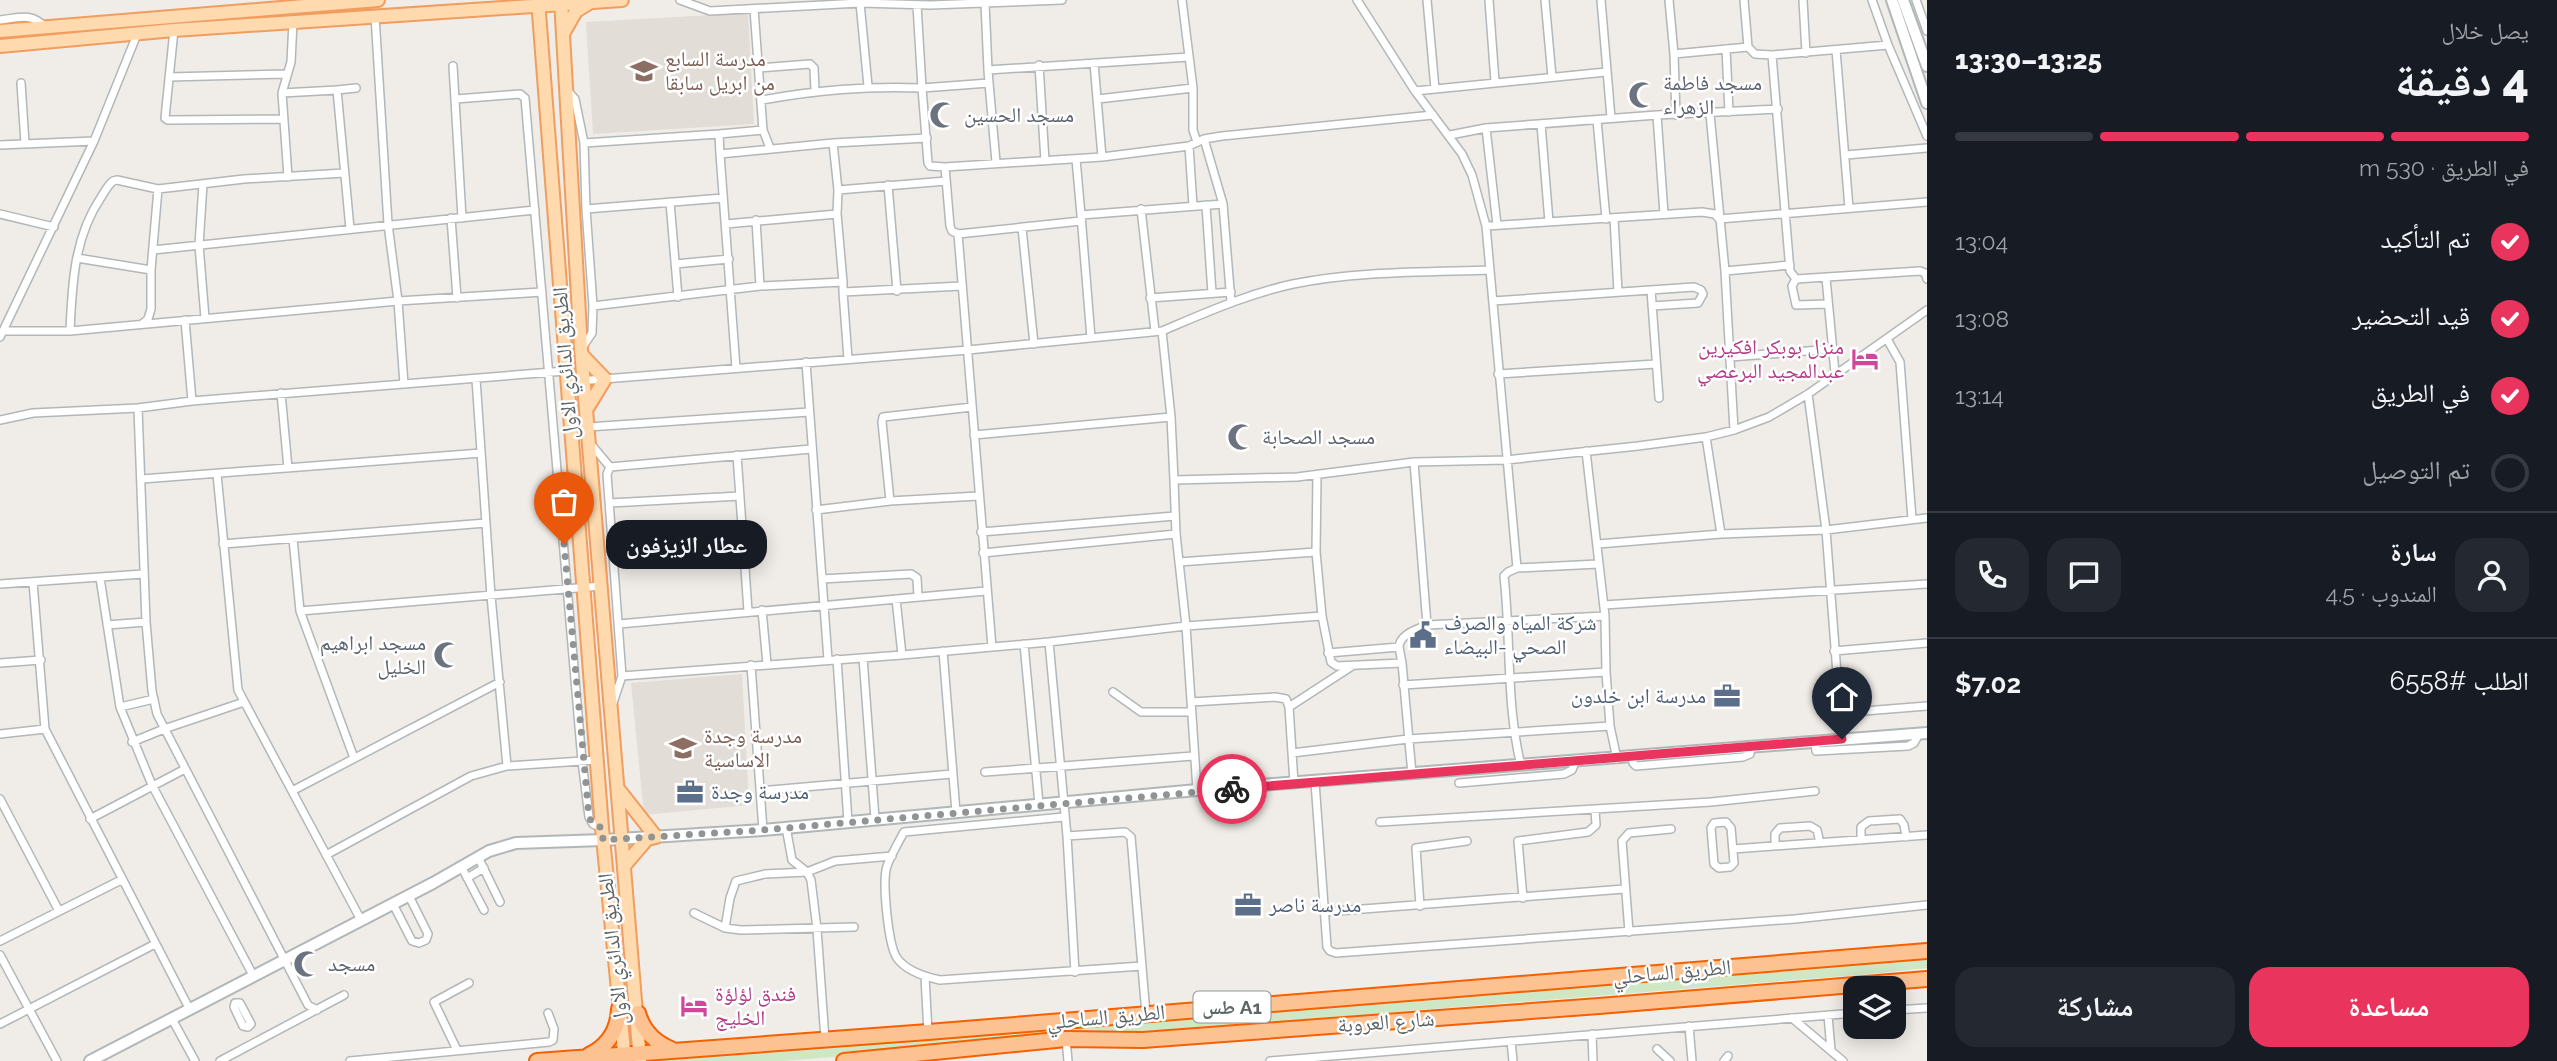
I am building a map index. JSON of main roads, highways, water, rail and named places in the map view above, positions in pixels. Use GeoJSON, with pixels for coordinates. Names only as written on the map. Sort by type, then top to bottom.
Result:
{"type":"FeatureCollection","features":[{"type":"Feature","properties":{"kind":"highway","name":"الطريق الساحلي"},"geometry":{"type":"LineString","coordinates":[[537,1061],[585,1056],[640,1057],[676,1050],[1927,951]]}},
{"type":"Feature","properties":{"kind":"highway","name":"شارع العروبة"},"geometry":{"type":"LineString","coordinates":[[1906,982],[1927,979]]}},
{"type":"Feature","properties":{"kind":"highway","name":"شارع العروبة"},"geometry":{"type":"LineString","coordinates":[[844,1061],[1066,1039],[1143,1040],[1843,989]]}},
{"type":"Feature","properties":{"kind":"highway"},"geometry":{"type":"LineString","coordinates":[[585,1056],[607,1042],[616,1027],[619,1009]]}},
{"type":"Feature","properties":{"kind":"highway"},"geometry":{"type":"LineString","coordinates":[[638,1013],[642,1026],[651,1037],[676,1050]]}},
{"type":"Feature","properties":{"kind":"main road"},"geometry":{"type":"LineString","coordinates":[[0,31],[378,0]]}},
{"type":"Feature","properties":{"kind":"main road"},"geometry":{"type":"LineString","coordinates":[[0,46],[538,2],[622,0]]}},
{"type":"Feature","properties":{"kind":"main road","name":"الطريق الدائري الاول"},"geometry":{"type":"LineString","coordinates":[[561,1],[584,380],[640,1057]]}},
{"type":"Feature","properties":{"kind":"main road"},"geometry":{"type":"LineString","coordinates":[[563,42],[565,29],[572,16],[593,1]]}},
{"type":"Feature","properties":{"kind":"main road","name":"الطريق الدائري الاول"},"geometry":{"type":"LineString","coordinates":[[538,2],[602,834],[624,1057]]}},
{"type":"Feature","properties":{"kind":"main road"},"geometry":{"type":"LineString","coordinates":[[582,352],[605,379],[595,392],[587,412]]}},
{"type":"Feature","properties":{"kind":"main road"},"geometry":{"type":"LineString","coordinates":[[617,786],[656,836],[647,839],[624,866]]}},
{"type":"Feature","properties":{"kind":"place","name":"مدرسة السابع من ابريل سابقا"},"geometry":{"type":"Point","coordinates":[644,71]}},
{"type":"Feature","properties":{"kind":"place","name":"مسجد فاطمة الزهراء"},"geometry":{"type":"Point","coordinates":[1642,95]}},
{"type":"Feature","properties":{"kind":"place","name":"مسجد الحسين"},"geometry":{"type":"Point","coordinates":[943,115]}},
{"type":"Feature","properties":{"kind":"place","name":"منزل بوبكر افكيرين عبدالمجيد البرعصي"},"geometry":{"type":"Point","coordinates":[1865,359]}},
{"type":"Feature","properties":{"kind":"place","name":"مسجد الصحابة"},"geometry":{"type":"Point","coordinates":[1241,437]}},
{"type":"Feature","properties":{"kind":"place","name":"عطار الزيزفون"},"geometry":{"type":"Point","coordinates":[564,544]}},
{"type":"Feature","properties":{"kind":"place","name":"شركة المياه والصرف الصحي -البيضاء"},"geometry":{"type":"Point","coordinates":[1423,635]}},
{"type":"Feature","properties":{"kind":"place","name":"مسجد ابراهيم الخليل"},"geometry":{"type":"Point","coordinates":[447,655]}},
{"type":"Feature","properties":{"kind":"place","name":"مدرسة ابن خلدون"},"geometry":{"type":"Point","coordinates":[1727,696]}},
{"type":"Feature","properties":{"kind":"place","name":"مدرسة وجدة الاساسية"},"geometry":{"type":"Point","coordinates":[683,748]}},
{"type":"Feature","properties":{"kind":"place","name":"مدرسة وجدة"},"geometry":{"type":"Point","coordinates":[690,792]}},
{"type":"Feature","properties":{"kind":"place","name":"مدرسة ناصر"},"geometry":{"type":"Point","coordinates":[1248,905]}},
{"type":"Feature","properties":{"kind":"place","name":"مسجد"},"geometry":{"type":"Point","coordinates":[307,964]}},
{"type":"Feature","properties":{"kind":"place","name":"فندق لؤلؤة الخليج"},"geometry":{"type":"Point","coordinates":[694,1006]}}]}
